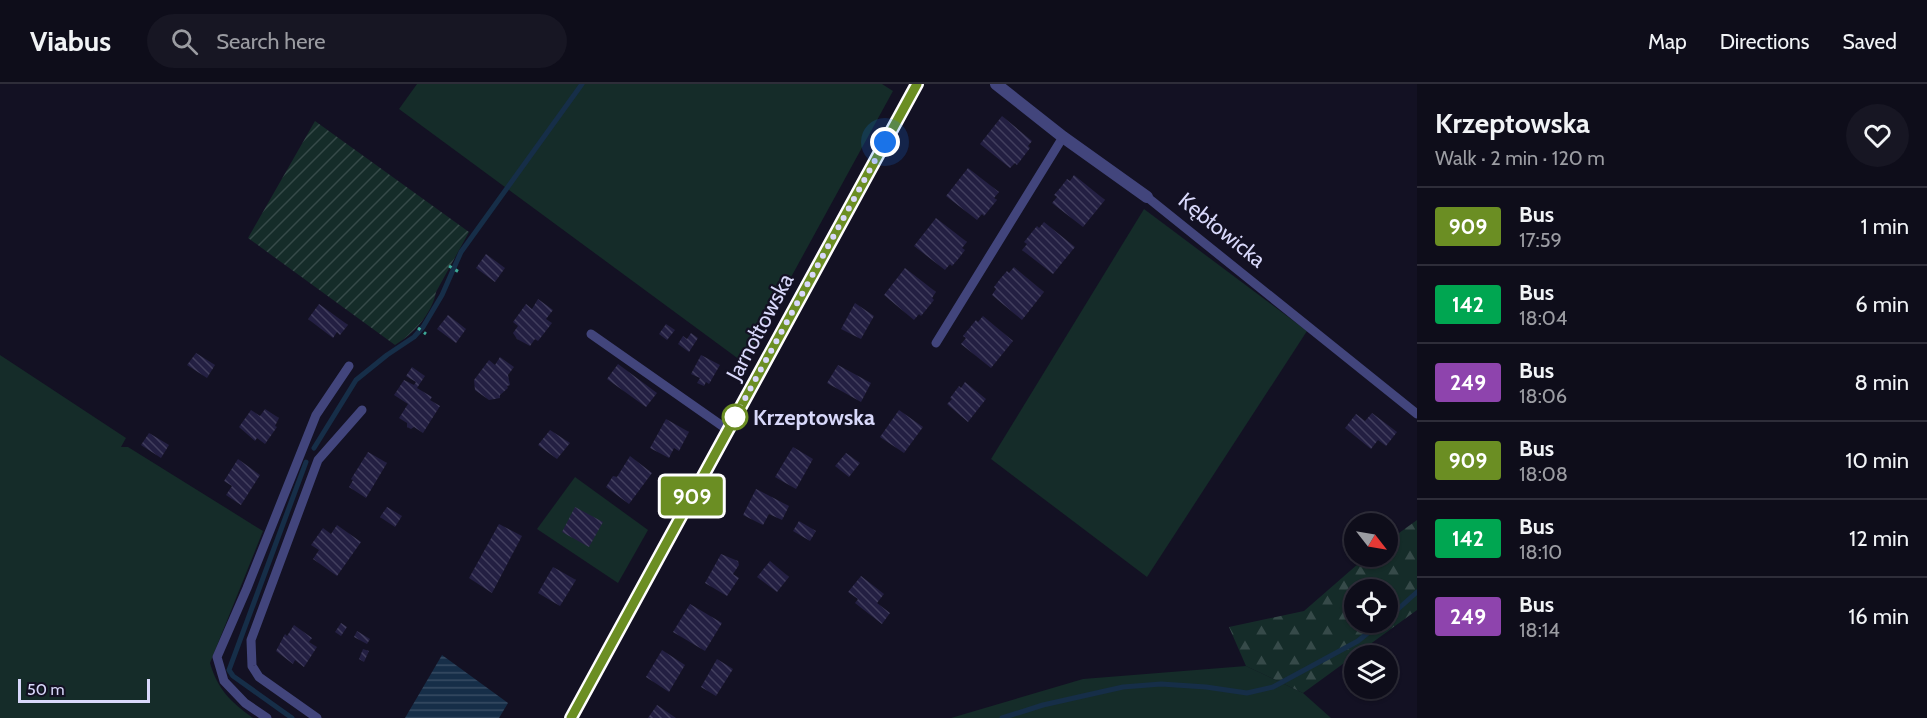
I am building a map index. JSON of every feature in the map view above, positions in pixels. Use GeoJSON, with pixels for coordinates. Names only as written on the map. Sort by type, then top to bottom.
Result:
{"type":"FeatureCollection","features":[{"type":"Feature","properties":{"kind":"street","name":"Jarnołtowska"},"geometry":{"type":"LineString","coordinates":[[571,718],[917,84]]}},
{"type":"Feature","properties":{"kind":"street","name":"Kębłowicka"},"geometry":{"type":"LineString","coordinates":[[996,84],[1063,137],[1147,197]]}},
{"type":"Feature","properties":{"kind":"lane"},"geometry":{"type":"LineString","coordinates":[[936,343],[1063,137]]}},
{"type":"Feature","properties":{"kind":"lane","name":"Kębłowicka"},"geometry":{"type":"LineString","coordinates":[[1147,197],[1417,414]]}},
{"type":"Feature","properties":{"kind":"lane"},"geometry":{"type":"LineString","coordinates":[[591,334],[728,430]]}},
{"type":"Feature","properties":{"kind":"lane"},"geometry":{"type":"LineString","coordinates":[[267,718],[245,703],[224,681],[217,657],[316,415],[349,366]]}},
{"type":"Feature","properties":{"kind":"lane"},"geometry":{"type":"LineString","coordinates":[[317,718],[259,677],[252,666],[251,640],[318,460],[362,410]]}},
{"type":"Feature","properties":{"kind":"lane"},"geometry":{"type":"LineString","coordinates":[[301,451],[318,460]]}},
{"type":"Feature","properties":{"kind":"path"},"geometry":{"type":"LineString","coordinates":[[449,266],[459,272]]}},
{"type":"Feature","properties":{"kind":"path"},"geometry":{"type":"LineString","coordinates":[[418,328],[426,334]]}},
{"type":"Feature","properties":{"kind":"green space"},"geometry":{"type":"Polygon","coordinates":[[[417,84],[882,84],[893,91],[744,363],[399,109],[417,84]]]}},
{"type":"Feature","properties":{"kind":"green space"},"geometry":{"type":"Polygon","coordinates":[[[315,121],[469,232],[436,292],[426,316],[415,329],[395,345],[248,238],[315,121]]]}},
{"type":"Feature","properties":{"kind":"green space"},"geometry":{"type":"Polygon","coordinates":[[[1144,209],[1307,331],[1147,577],[991,459],[1144,209]]]}},
{"type":"Feature","properties":{"kind":"green space"},"geometry":{"type":"Polygon","coordinates":[[[0,355],[126,438],[121,447],[128,447],[263,531],[210,663],[226,695],[253,718],[0,718],[0,355]]]}},
{"type":"Feature","properties":{"kind":"green space"},"geometry":{"type":"Polygon","coordinates":[[[575,477],[648,530],[618,583],[537,529],[575,477]]]}},
{"type":"Feature","properties":{"kind":"green space"},"geometry":{"type":"Polygon","coordinates":[[[1417,520],[1417,610],[1398,624],[1398,579],[1344,579],[1344,633],[1385,633],[1369,645],[1344,645],[1344,663],[1303,693],[1246,666],[1229,627],[1304,611],[1355,567],[1398,567],[1398,534],[1417,520]]]}},
{"type":"Feature","properties":{"kind":"green space"},"geometry":{"type":"Polygon","coordinates":[[[1246,666],[1303,693],[1331,718],[951,718],[1083,679],[1246,666]]]}},
{"type":"Feature","properties":{"kind":"water"},"geometry":{"type":"Polygon","coordinates":[[[442,655],[508,703],[499,718],[405,718],[442,655]]]}},
{"type":"Feature","properties":{"kind":"building"},"geometry":{"type":"Polygon","coordinates":[[[1002,116],[1032,141],[1028,146],[1030,148],[1017,165],[1015,163],[1010,168],[980,144],[1002,116]]]}},
{"type":"Feature","properties":{"kind":"building"},"geometry":{"type":"Polygon","coordinates":[[[968,168],[999,192],[994,198],[997,200],[984,216],[982,214],[977,220],[946,196],[968,168]]]}},
{"type":"Feature","properties":{"kind":"building"},"geometry":{"type":"Polygon","coordinates":[[[1074,175],[1105,200],[1083,227],[1052,203],[1057,197],[1054,195],[1067,179],[1070,181],[1074,175]]]}},
{"type":"Feature","properties":{"kind":"building"},"geometry":{"type":"Polygon","coordinates":[[[936,218],[967,242],[959,258],[945,270],[914,246],[936,218]]]}},
{"type":"Feature","properties":{"kind":"building"},"geometry":{"type":"Polygon","coordinates":[[[1044,222],[1075,247],[1053,274],[1022,250],[1027,244],[1024,242],[1037,226],[1039,228],[1044,222]]]}},
{"type":"Feature","properties":{"kind":"building"},"geometry":{"type":"Polygon","coordinates":[[[486,254],[505,268],[495,282],[476,268],[486,254]]]}},
{"type":"Feature","properties":{"kind":"building"},"geometry":{"type":"Polygon","coordinates":[[[1014,267],[1044,292],[1022,320],[992,295],[1000,279],[1014,267]]]}},
{"type":"Feature","properties":{"kind":"building"},"geometry":{"type":"Polygon","coordinates":[[[905,268],[936,292],[932,298],[934,300],[921,316],[919,314],[914,320],[884,295],[905,268]]]}},
{"type":"Feature","properties":{"kind":"building"},"geometry":{"type":"Polygon","coordinates":[[[538,299],[553,310],[546,319],[552,323],[538,341],[535,339],[530,346],[517,339],[513,333],[518,326],[513,322],[526,304],[532,309],[538,299]]]}},
{"type":"Feature","properties":{"kind":"building"},"geometry":{"type":"Polygon","coordinates":[[[855,303],[874,316],[861,339],[841,329],[855,303]]]}},
{"type":"Feature","properties":{"kind":"building"},"geometry":{"type":"Polygon","coordinates":[[[319,304],[348,325],[340,335],[337,332],[333,338],[308,319],[319,304]]]}},
{"type":"Feature","properties":{"kind":"building"},"geometry":{"type":"Polygon","coordinates":[[[448,315],[466,329],[456,343],[437,329],[448,315]]]}},
{"type":"Feature","properties":{"kind":"building"},"geometry":{"type":"Polygon","coordinates":[[[983,316],[1013,341],[991,368],[961,344],[966,338],[963,336],[976,320],[978,322],[983,316]]]}},
{"type":"Feature","properties":{"kind":"building"},"geometry":{"type":"Polygon","coordinates":[[[666,324],[675,330],[667,340],[659,334],[666,324]]]}},
{"type":"Feature","properties":{"kind":"building"},"geometry":{"type":"Polygon","coordinates":[[[691,333],[698,338],[689,352],[678,344],[683,336],[687,339],[691,333]]]}},
{"type":"Feature","properties":{"kind":"building"},"geometry":{"type":"Polygon","coordinates":[[[196,353],[215,365],[207,378],[187,365],[196,353]]]}},
{"type":"Feature","properties":{"kind":"building"},"geometry":{"type":"Polygon","coordinates":[[[701,355],[720,365],[709,384],[706,382],[704,386],[697,383],[700,378],[691,374],[701,355]]]}},
{"type":"Feature","properties":{"kind":"building"},"geometry":{"type":"Polygon","coordinates":[[[500,357],[514,367],[508,375],[510,385],[500,395],[500,398],[489,400],[475,390],[474,380],[489,360],[495,365],[500,357]]]}},
{"type":"Feature","properties":{"kind":"building"},"geometry":{"type":"Polygon","coordinates":[[[618,364],[657,393],[646,407],[607,379],[618,364]]]}},
{"type":"Feature","properties":{"kind":"building"},"geometry":{"type":"Polygon","coordinates":[[[838,365],[871,383],[861,402],[827,383],[838,365]]]}},
{"type":"Feature","properties":{"kind":"building"},"geometry":{"type":"Polygon","coordinates":[[[412,367],[425,376],[417,388],[432,397],[430,400],[440,406],[423,433],[414,427],[411,429],[407,427],[407,423],[399,418],[408,404],[394,395],[404,380],[414,385],[416,382],[406,376],[412,367]]]}},
{"type":"Feature","properties":{"kind":"building"},"geometry":{"type":"Polygon","coordinates":[[[965,382],[986,399],[968,422],[947,404],[959,386],[961,388],[965,382]]]}},
{"type":"Feature","properties":{"kind":"building"},"geometry":{"type":"Polygon","coordinates":[[[265,409],[279,418],[275,426],[277,427],[265,444],[257,438],[255,441],[239,427],[251,410],[260,416],[265,409]]]}},
{"type":"Feature","properties":{"kind":"building"},"geometry":{"type":"Polygon","coordinates":[[[899,410],[923,427],[904,453],[880,437],[899,410]]]}},
{"type":"Feature","properties":{"kind":"building"},"geometry":{"type":"Polygon","coordinates":[[[1372,413],[1397,432],[1386,446],[1378,440],[1371,449],[1345,428],[1356,414],[1365,421],[1372,413]]]}},
{"type":"Feature","properties":{"kind":"building"},"geometry":{"type":"Polygon","coordinates":[[[666,419],[689,432],[679,451],[674,448],[669,458],[650,448],[666,419]]]}},
{"type":"Feature","properties":{"kind":"building"},"geometry":{"type":"Polygon","coordinates":[[[550,430],[570,443],[557,459],[538,445],[550,430]]]}},
{"type":"Feature","properties":{"kind":"building"},"geometry":{"type":"Polygon","coordinates":[[[149,433],[169,445],[161,458],[141,445],[149,433]]]}},
{"type":"Feature","properties":{"kind":"building"},"geometry":{"type":"Polygon","coordinates":[[[793,447],[813,459],[796,489],[775,477],[793,447]]]}},
{"type":"Feature","properties":{"kind":"building"},"geometry":{"type":"Polygon","coordinates":[[[368,452],[387,463],[366,498],[349,487],[353,480],[351,479],[368,452]]]}},
{"type":"Feature","properties":{"kind":"building"},"geometry":{"type":"Polygon","coordinates":[[[846,453],[860,463],[849,477],[835,466],[846,453]]]}},
{"type":"Feature","properties":{"kind":"building"},"geometry":{"type":"Polygon","coordinates":[[[630,456],[652,473],[629,504],[606,487],[613,476],[617,477],[630,456]]]}},
{"type":"Feature","properties":{"kind":"building"},"geometry":{"type":"Polygon","coordinates":[[[238,459],[260,475],[241,505],[226,495],[232,486],[224,481],[238,459]]]}},
{"type":"Feature","properties":{"kind":"building"},"geometry":{"type":"Polygon","coordinates":[[[756,489],[789,506],[782,520],[769,514],[763,525],[743,515],[756,489]]]}},
{"type":"Feature","properties":{"kind":"building"},"geometry":{"type":"Polygon","coordinates":[[[387,507],[402,516],[395,527],[380,517],[387,507]]]}},
{"type":"Feature","properties":{"kind":"building"},"geometry":{"type":"Polygon","coordinates":[[[575,507],[603,522],[589,547],[562,532],[575,507]]]}},
{"type":"Feature","properties":{"kind":"building"},"geometry":{"type":"Polygon","coordinates":[[[799,521],[816,531],[810,541],[793,531],[799,521]]]}},
{"type":"Feature","properties":{"kind":"building"},"geometry":{"type":"Polygon","coordinates":[[[499,524],[522,536],[492,593],[469,578],[499,524]]]}},
{"type":"Feature","properties":{"kind":"building"},"geometry":{"type":"Polygon","coordinates":[[[337,525],[361,542],[337,576],[313,559],[319,550],[311,545],[323,528],[331,534],[337,525]]]}},
{"type":"Feature","properties":{"kind":"building"},"geometry":{"type":"Polygon","coordinates":[[[721,554],[738,561],[739,565],[733,574],[739,578],[727,596],[705,583],[721,554]]]}},
{"type":"Feature","properties":{"kind":"building"},"geometry":{"type":"Polygon","coordinates":[[[770,561],[789,577],[777,592],[757,577],[770,561]]]}},
{"type":"Feature","properties":{"kind":"building"},"geometry":{"type":"Polygon","coordinates":[[[553,567],[576,580],[560,606],[538,593],[553,567]]]}},
{"type":"Feature","properties":{"kind":"building"},"geometry":{"type":"Polygon","coordinates":[[[861,576],[884,594],[877,603],[890,613],[882,624],[855,603],[858,599],[848,592],[861,576]]]}},
{"type":"Feature","properties":{"kind":"building"},"geometry":{"type":"Polygon","coordinates":[[[690,604],[722,623],[705,651],[673,632],[690,604]]]}},
{"type":"Feature","properties":{"kind":"building"},"geometry":{"type":"Polygon","coordinates":[[[341,623],[347,627],[341,636],[335,632],[341,623]]]}},
{"type":"Feature","properties":{"kind":"building"},"geometry":{"type":"Polygon","coordinates":[[[294,625],[312,638],[309,642],[317,647],[304,667],[295,660],[293,664],[276,651],[285,634],[287,636],[294,625]]]}},
{"type":"Feature","properties":{"kind":"building"},"geometry":{"type":"Polygon","coordinates":[[[357,631],[370,639],[367,644],[354,637],[357,631]]]}},
{"type":"Feature","properties":{"kind":"building"},"geometry":{"type":"Polygon","coordinates":[[[363,649],[369,651],[364,662],[359,659],[363,649]]]}},
{"type":"Feature","properties":{"kind":"building"},"geometry":{"type":"Polygon","coordinates":[[[662,650],[685,665],[669,692],[646,677],[662,650]]]}},
{"type":"Feature","properties":{"kind":"building"},"geometry":{"type":"Polygon","coordinates":[[[717,659],[733,669],[716,696],[701,687],[717,659]]]}},
{"type":"Feature","properties":{"kind":"building"},"geometry":{"type":"Polygon","coordinates":[[[657,705],[676,718],[648,718],[657,705]]]}},
{"type":"Feature","properties":{"kind":"waterway"},"geometry":{"type":"LineString","coordinates":[[314,448],[356,380],[414,337],[423,327],[442,295],[461,252],[582,84]]}},
{"type":"Feature","properties":{"kind":"waterway"},"geometry":{"type":"LineString","coordinates":[[292,718],[233,676],[229,670],[306,462]]}},
{"type":"Feature","properties":{"kind":"waterway"},"geometry":{"type":"LineString","coordinates":[[1398,609],[1417,592]]}},
{"type":"Feature","properties":{"kind":"waterway"},"geometry":{"type":"LineString","coordinates":[[1002,718],[1043,705],[1123,687],[1161,684],[1247,693],[1273,687],[1358,641],[1368,633]]}},
{"type":"Feature","properties":{"kind":"bus line","name":"909"},"geometry":{"type":"LineString","coordinates":[[571,718],[917,84]]}},
{"type":"Feature","properties":{"kind":"place","name":"Krzeptowska"},"geometry":{"type":"Point","coordinates":[735,417]}},
{"type":"Feature","properties":{"kind":"route"},"geometry":{"type":"LineString","coordinates":[[735,417],[885,142]]}}]}
